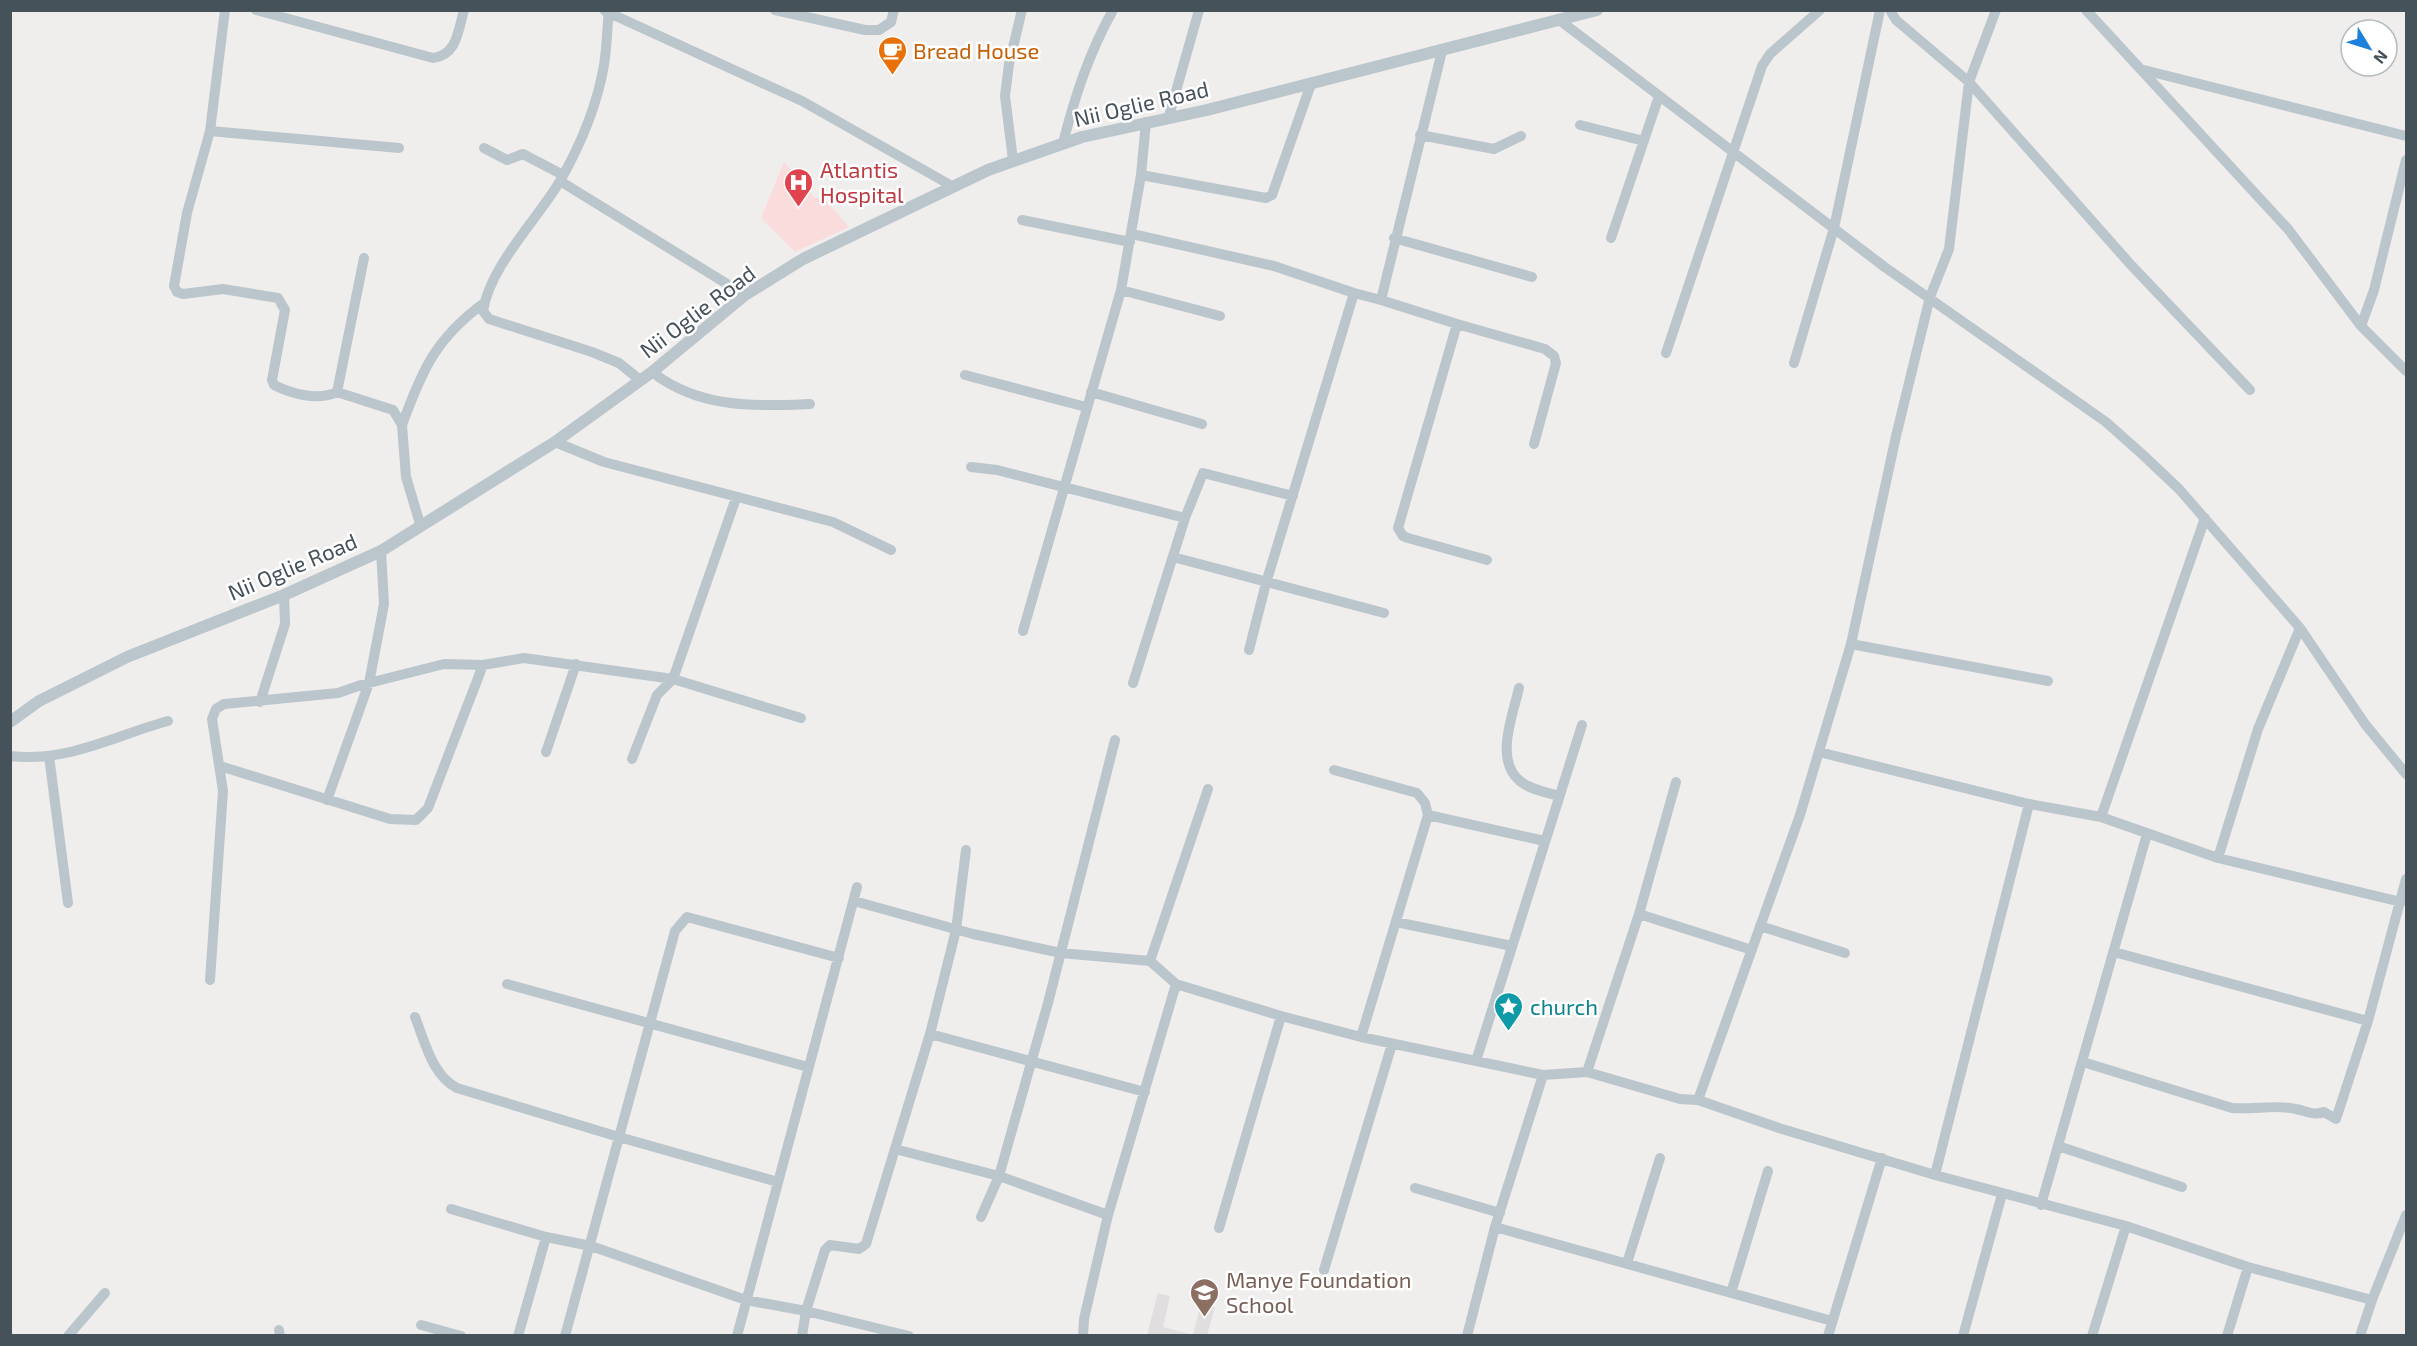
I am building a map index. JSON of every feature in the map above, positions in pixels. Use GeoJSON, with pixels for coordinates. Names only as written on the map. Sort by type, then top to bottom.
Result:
{"type":"FeatureCollection","features":[{"type":"Feature","properties":{"kind":"street"},"geometry":{"type":"LineString","coordinates":[[225,10],[210,131],[187,213],[174,286],[177,292],[183,294],[224,289],[278,298],[285,310],[272,380],[274,385],[314,396],[328,396],[337,392],[393,410],[402,425]]}},
{"type":"Feature","properties":{"kind":"street"},"geometry":{"type":"LineString","coordinates":[[256,10],[433,58],[444,57],[453,49],[464,10]]}},
{"type":"Feature","properties":{"kind":"street"},"geometry":{"type":"LineString","coordinates":[[775,10],[865,30],[879,30],[891,22],[894,10]]}},
{"type":"Feature","properties":{"kind":"street"},"geometry":{"type":"LineString","coordinates":[[1013,160],[1005,96],[1009,64],[1022,10]]}},
{"type":"Feature","properties":{"kind":"street"},"geometry":{"type":"LineString","coordinates":[[1063,143],[1076,91],[1096,40],[1113,10]]}},
{"type":"Feature","properties":{"kind":"street"},"geometry":{"type":"LineString","coordinates":[[1169,116],[1199,10]]}},
{"type":"Feature","properties":{"kind":"street"},"geometry":{"type":"LineString","coordinates":[[1548,10],[1558,20],[1886,268],[2106,422],[2143,454],[2205,518],[2300,628],[2365,724],[2406,774]]}},
{"type":"Feature","properties":{"kind":"street","name":"Nii Oglie Road"},"geometry":{"type":"LineString","coordinates":[[10,722],[39,701],[127,657],[284,594],[381,551],[555,442],[652,372],[745,295],[803,259],[952,186],[1013,160],[1063,143],[1169,116],[1207,110],[1597,10]]}},
{"type":"Feature","properties":{"kind":"street"},"geometry":{"type":"LineString","coordinates":[[1666,353],[1732,150],[1762,66],[1777,48],[1820,10]]}},
{"type":"Feature","properties":{"kind":"street"},"geometry":{"type":"LineString","coordinates":[[1794,363],[1834,228],[1880,10]]}},
{"type":"Feature","properties":{"kind":"street"},"geometry":{"type":"LineString","coordinates":[[1890,10],[1896,20],[1969,82],[2131,265],[2250,390]]}},
{"type":"Feature","properties":{"kind":"street"},"geometry":{"type":"LineString","coordinates":[[1698,1100],[1819,752],[1851,644],[1896,436],[1930,297],[1949,249],[1969,82],[1996,10]]}},
{"type":"Feature","properties":{"kind":"street"},"geometry":{"type":"LineString","coordinates":[[2086,10],[2288,229],[2361,326],[2406,371]]}},
{"type":"Feature","properties":{"kind":"street"},"geometry":{"type":"LineString","coordinates":[[640,380],[618,363],[592,352],[489,319],[483,311],[490,287],[561,178],[583,135],[598,93],[604,65],[607,11],[802,100],[952,186]]}},
{"type":"Feature","properties":{"kind":"street"},"geometry":{"type":"LineString","coordinates":[[1381,300],[1394,238],[1442,51]]}},
{"type":"Feature","properties":{"kind":"street"},"geometry":{"type":"LineString","coordinates":[[2140,69],[2406,136]]}},
{"type":"Feature","properties":{"kind":"street"},"geometry":{"type":"LineString","coordinates":[[1141,175],[1266,198],[1272,195],[1311,84]]}},
{"type":"Feature","properties":{"kind":"street"},"geometry":{"type":"LineString","coordinates":[[1611,238],[1659,96]]}},
{"type":"Feature","properties":{"kind":"street"},"geometry":{"type":"LineString","coordinates":[[1023,631],[1121,290],[1141,175],[1146,122]]}},
{"type":"Feature","properties":{"kind":"street"},"geometry":{"type":"LineString","coordinates":[[1580,125],[1644,141]]}},
{"type":"Feature","properties":{"kind":"street"},"geometry":{"type":"LineString","coordinates":[[210,131],[399,148]]}},
{"type":"Feature","properties":{"kind":"street"},"geometry":{"type":"LineString","coordinates":[[1420,135],[1494,149],[1521,136]]}},
{"type":"Feature","properties":{"kind":"street"},"geometry":{"type":"LineString","coordinates":[[484,148],[507,160],[523,154],[745,295]]}},
{"type":"Feature","properties":{"kind":"street"},"geometry":{"type":"LineString","coordinates":[[2361,326],[2374,290],[2406,160]]}},
{"type":"Feature","properties":{"kind":"street"},"geometry":{"type":"LineString","coordinates":[[1022,220],[1131,238],[1274,266],[1354,294],[1545,349],[1554,356],[1556,363],[1534,444]]}},
{"type":"Feature","properties":{"kind":"street"},"geometry":{"type":"LineString","coordinates":[[1394,238],[1532,277]]}},
{"type":"Feature","properties":{"kind":"street"},"geometry":{"type":"LineString","coordinates":[[337,392],[364,258]]}},
{"type":"Feature","properties":{"kind":"street"},"geometry":{"type":"LineString","coordinates":[[1121,290],[1220,316]]}},
{"type":"Feature","properties":{"kind":"street"},"geometry":{"type":"LineString","coordinates":[[1249,650],[1266,583],[1354,294]]}},
{"type":"Feature","properties":{"kind":"street"},"geometry":{"type":"LineString","coordinates":[[421,527],[406,477],[402,425],[423,370],[458,322],[484,303]]}},
{"type":"Feature","properties":{"kind":"street"},"geometry":{"type":"LineString","coordinates":[[1457,324],[1398,528],[1403,536],[1408,538],[1487,560]]}},
{"type":"Feature","properties":{"kind":"street"},"geometry":{"type":"LineString","coordinates":[[652,372],[681,392],[697,398],[754,406],[810,404]]}},
{"type":"Feature","properties":{"kind":"street"},"geometry":{"type":"LineString","coordinates":[[965,375],[1086,407]]}},
{"type":"Feature","properties":{"kind":"street"},"geometry":{"type":"LineString","coordinates":[[1091,392],[1202,424]]}},
{"type":"Feature","properties":{"kind":"street"},"geometry":{"type":"LineString","coordinates":[[555,442],[604,462],[833,522],[891,550]]}},
{"type":"Feature","properties":{"kind":"street"},"geometry":{"type":"LineString","coordinates":[[971,467],[997,470],[1185,518]]}},
{"type":"Feature","properties":{"kind":"street"},"geometry":{"type":"LineString","coordinates":[[1133,683],[1185,518],[1203,472],[1293,496]]}},
{"type":"Feature","properties":{"kind":"street"},"geometry":{"type":"LineString","coordinates":[[632,759],[657,695],[673,679],[736,498]]}},
{"type":"Feature","properties":{"kind":"street"},"geometry":{"type":"LineString","coordinates":[[2101,817],[2205,518]]}},
{"type":"Feature","properties":{"kind":"street"},"geometry":{"type":"LineString","coordinates":[[327,800],[369,682],[384,604],[381,551]]}},
{"type":"Feature","properties":{"kind":"street"},"geometry":{"type":"LineString","coordinates":[[1173,557],[1384,613]]}},
{"type":"Feature","properties":{"kind":"street"},"geometry":{"type":"LineString","coordinates":[[260,702],[285,624],[284,594]]}},
{"type":"Feature","properties":{"kind":"street"},"geometry":{"type":"LineString","coordinates":[[2218,858],[2258,729],[2300,628]]}},
{"type":"Feature","properties":{"kind":"street"},"geometry":{"type":"LineString","coordinates":[[1851,644],[2048,681]]}},
{"type":"Feature","properties":{"kind":"street"},"geometry":{"type":"LineString","coordinates":[[210,980],[223,791],[212,719],[216,709],[224,704],[338,693],[369,682],[444,664],[483,665],[524,658],[673,679],[801,718]]}},
{"type":"Feature","properties":{"kind":"street"},"geometry":{"type":"LineString","coordinates":[[546,752],[576,664]]}},
{"type":"Feature","properties":{"kind":"street"},"geometry":{"type":"LineString","coordinates":[[220,766],[390,819],[416,820],[428,808],[483,665]]}},
{"type":"Feature","properties":{"kind":"street"},"geometry":{"type":"LineString","coordinates":[[1519,688],[1509,735],[1507,756],[1510,770],[1519,781],[1530,787],[1559,796]]}},
{"type":"Feature","properties":{"kind":"street"},"geometry":{"type":"LineString","coordinates":[[10,756],[50,756],[86,750],[124,733],[168,721]]}},
{"type":"Feature","properties":{"kind":"street"},"geometry":{"type":"LineString","coordinates":[[1476,1061],[1582,725]]}},
{"type":"Feature","properties":{"kind":"street"},"geometry":{"type":"LineString","coordinates":[[981,1217],[999,1176],[1031,1063],[1114,740]]}},
{"type":"Feature","properties":{"kind":"street"},"geometry":{"type":"LineString","coordinates":[[1819,752],[2029,804],[2101,817],[2218,858],[2401,902]]}},
{"type":"Feature","properties":{"kind":"street"},"geometry":{"type":"LineString","coordinates":[[50,756],[68,903]]}},
{"type":"Feature","properties":{"kind":"street"},"geometry":{"type":"LineString","coordinates":[[1334,770],[1418,793],[1425,803],[1428,815],[1361,1037]]}},
{"type":"Feature","properties":{"kind":"street"},"geometry":{"type":"LineString","coordinates":[[1587,1071],[1639,914],[1676,782]]}},
{"type":"Feature","properties":{"kind":"street"},"geometry":{"type":"LineString","coordinates":[[1150,961],[1208,789]]}},
{"type":"Feature","properties":{"kind":"street"},"geometry":{"type":"LineString","coordinates":[[1935,1175],[2029,804]]}},
{"type":"Feature","properties":{"kind":"street"},"geometry":{"type":"LineString","coordinates":[[1428,815],[1545,841]]}},
{"type":"Feature","properties":{"kind":"street"},"geometry":{"type":"LineString","coordinates":[[2041,1205],[2147,834]]}},
{"type":"Feature","properties":{"kind":"street"},"geometry":{"type":"LineString","coordinates":[[802,1335],[806,1311],[825,1250],[830,1245],[859,1249],[866,1244],[930,1034],[956,930],[966,850]]}},
{"type":"Feature","properties":{"kind":"street"},"geometry":{"type":"LineString","coordinates":[[2083,1062],[2232,1108],[2253,1110],[2284,1107],[2317,1115],[2324,1112],[2336,1119],[2368,1021],[2406,879]]}},
{"type":"Feature","properties":{"kind":"street"},"geometry":{"type":"LineString","coordinates":[[737,1335],[857,887]]}},
{"type":"Feature","properties":{"kind":"street"},"geometry":{"type":"LineString","coordinates":[[854,902],[956,930],[1060,953],[1150,961],[1176,984],[1281,1016],[1361,1037],[1544,1075],[1587,1071],[1680,1099],[1698,1100],[1779,1128],[1935,1175],[2126,1226],[2248,1267],[2372,1300]]}},
{"type":"Feature","properties":{"kind":"street"},"geometry":{"type":"LineString","coordinates":[[1639,914],[1752,950]]}},
{"type":"Feature","properties":{"kind":"street"},"geometry":{"type":"LineString","coordinates":[[565,1335],[675,931],[687,917],[838,958]]}},
{"type":"Feature","properties":{"kind":"street"},"geometry":{"type":"LineString","coordinates":[[1395,922],[1512,946]]}},
{"type":"Feature","properties":{"kind":"street"},"geometry":{"type":"LineString","coordinates":[[1760,926],[1845,953]]}},
{"type":"Feature","properties":{"kind":"street"},"geometry":{"type":"LineString","coordinates":[[2114,951],[2368,1021]]}},
{"type":"Feature","properties":{"kind":"street"},"geometry":{"type":"LineString","coordinates":[[507,984],[648,1026],[808,1067]]}},
{"type":"Feature","properties":{"kind":"street"},"geometry":{"type":"LineString","coordinates":[[1083,1335],[1086,1308],[1108,1215],[1176,984]]}},
{"type":"Feature","properties":{"kind":"street"},"geometry":{"type":"LineString","coordinates":[[1219,1228],[1281,1016]]}},
{"type":"Feature","properties":{"kind":"street"},"geometry":{"type":"LineString","coordinates":[[415,1017],[438,1073],[446,1082],[457,1088],[778,1182]]}},
{"type":"Feature","properties":{"kind":"street"},"geometry":{"type":"LineString","coordinates":[[930,1034],[1145,1092]]}},
{"type":"Feature","properties":{"kind":"street"},"geometry":{"type":"LineString","coordinates":[[1324,1270],[1392,1044]]}},
{"type":"Feature","properties":{"kind":"street"},"geometry":{"type":"LineString","coordinates":[[1467,1335],[1495,1227],[1544,1075]]}},
{"type":"Feature","properties":{"kind":"street"},"geometry":{"type":"LineString","coordinates":[[2058,1146],[2182,1187]]}},
{"type":"Feature","properties":{"kind":"street"},"geometry":{"type":"LineString","coordinates":[[895,1149],[999,1176],[1108,1215]]}},
{"type":"Feature","properties":{"kind":"street"},"geometry":{"type":"LineString","coordinates":[[1627,1263],[1660,1158]]}},
{"type":"Feature","properties":{"kind":"street"},"geometry":{"type":"LineString","coordinates":[[1828,1335],[1882,1158]]}},
{"type":"Feature","properties":{"kind":"street"},"geometry":{"type":"LineString","coordinates":[[1731,1293],[1768,1171]]}},
{"type":"Feature","properties":{"kind":"street"},"geometry":{"type":"LineString","coordinates":[[1415,1188],[1500,1213]]}},
{"type":"Feature","properties":{"kind":"street"},"geometry":{"type":"LineString","coordinates":[[1963,1335],[2002,1194]]}},
{"type":"Feature","properties":{"kind":"street"},"geometry":{"type":"LineString","coordinates":[[451,1209],[546,1237],[591,1246],[746,1300],[806,1311],[909,1335]]}},
{"type":"Feature","properties":{"kind":"street"},"geometry":{"type":"LineString","coordinates":[[2360,1335],[2406,1215]]}},
{"type":"Feature","properties":{"kind":"street"},"geometry":{"type":"LineString","coordinates":[[2092,1335],[2126,1226]]}},
{"type":"Feature","properties":{"kind":"street"},"geometry":{"type":"LineString","coordinates":[[1495,1227],[1832,1321]]}},
{"type":"Feature","properties":{"kind":"street"},"geometry":{"type":"LineString","coordinates":[[518,1335],[546,1237]]}},
{"type":"Feature","properties":{"kind":"street"},"geometry":{"type":"LineString","coordinates":[[2227,1335],[2248,1267]]}},
{"type":"Feature","properties":{"kind":"street"},"geometry":{"type":"LineString","coordinates":[[68,1335],[105,1293]]}},
{"type":"Feature","properties":{"kind":"street"},"geometry":{"type":"LineString","coordinates":[[421,1325],[461,1335]]}},
{"type":"Feature","properties":{"kind":"shaded area","name":"Atlantis Hospital"},"geometry":{"type":"Polygon","coordinates":[[[784,162],[815,198],[823,197],[849,227],[795,252],[761,218],[784,162]]]}},
{"type":"Feature","properties":{"kind":"shaded area"},"geometry":{"type":"Polygon","coordinates":[[[1158,1293],[1170,1296],[1163,1327],[1193,1335],[1147,1335],[1158,1293]]]}},
{"type":"Feature","properties":{"kind":"shaded area"},"geometry":{"type":"Polygon","coordinates":[[[1201,1303],[1215,1307],[1207,1335],[1193,1335],[1201,1303]]]}},
{"type":"Feature","properties":{"kind":"place","name":"Bread House"},"geometry":{"type":"Point","coordinates":[892,76]}},
{"type":"Feature","properties":{"kind":"place","name":"Atlantis Hospital"},"geometry":{"type":"Point","coordinates":[799,208]}},
{"type":"Feature","properties":{"kind":"place","name":"church"},"geometry":{"type":"Point","coordinates":[1509,1032]}},
{"type":"Feature","properties":{"kind":"place","name":"Manye Foundation School"},"geometry":{"type":"Point","coordinates":[1205,1318]}}]}
